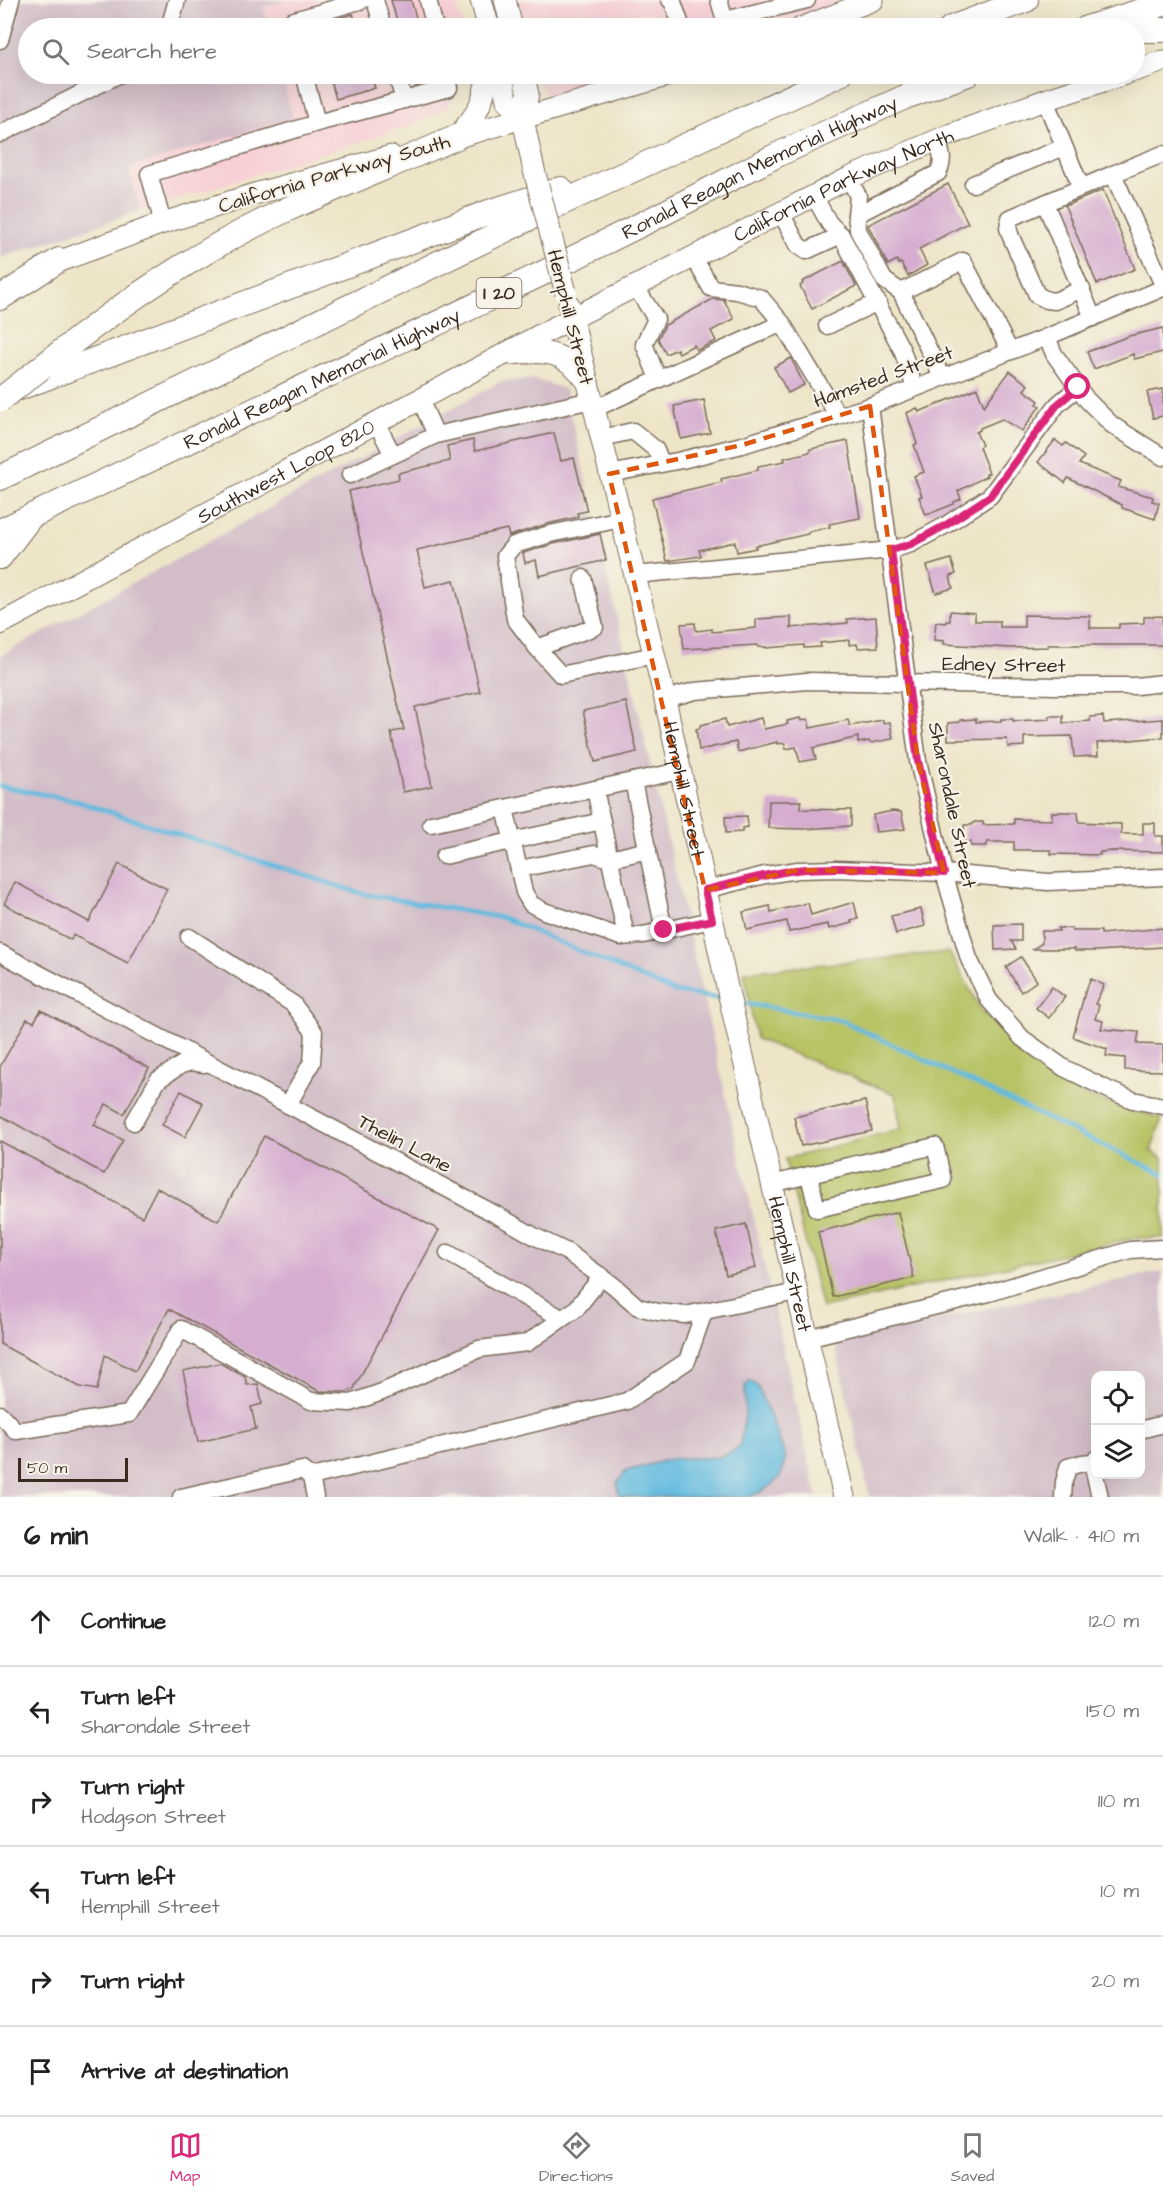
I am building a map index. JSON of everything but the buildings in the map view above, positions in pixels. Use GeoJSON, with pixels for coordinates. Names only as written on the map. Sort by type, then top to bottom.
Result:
{"type":"FeatureCollection","features":[{"type":"Feature","properties":{"kind":"highway"},"geometry":{"type":"LineString","coordinates":[[978,18],[1026,0]]}},
{"type":"Feature","properties":{"kind":"highway"},"geometry":{"type":"LineString","coordinates":[[1119,18],[1163,4]]}},
{"type":"Feature","properties":{"kind":"highway"},"geometry":{"type":"LineString","coordinates":[[1145,30],[1163,30]]}},
{"type":"Feature","properties":{"kind":"highway"},"geometry":{"type":"LineString","coordinates":[[0,478],[439,262],[819,84]]}},
{"type":"Feature","properties":{"kind":"highway","name":"Ronald Reagan Memorial Highway"},"geometry":{"type":"LineString","coordinates":[[0,531],[528,280],[779,154],[905,97],[941,84]]}},
{"type":"Feature","properties":{"kind":"highway"},"geometry":{"type":"LineString","coordinates":[[0,398],[168,275],[223,243],[288,210],[457,137]]}},
{"type":"Feature","properties":{"kind":"highway"},"geometry":{"type":"LineString","coordinates":[[0,398],[489,212],[569,186],[642,167]]}},
{"type":"Feature","properties":{"kind":"highway"},"geometry":{"type":"LineString","coordinates":[[0,298],[59,260]]}},
{"type":"Feature","properties":{"kind":"highway"},"geometry":{"type":"LineString","coordinates":[[0,557],[31,516]]}},
{"type":"Feature","properties":{"kind":"main road"},"geometry":{"type":"LineString","coordinates":[[481,0],[486,18]]}},
{"type":"Feature","properties":{"kind":"main road"},"geometry":{"type":"LineString","coordinates":[[505,0],[510,18]]}},
{"type":"Feature","properties":{"kind":"main road"},"geometry":{"type":"LineString","coordinates":[[827,18],[873,0]]}},
{"type":"Feature","properties":{"kind":"main road"},"geometry":{"type":"LineString","coordinates":[[1145,68],[1162,64]]}},
{"type":"Feature","properties":{"kind":"main road"},"geometry":{"type":"LineString","coordinates":[[457,137],[470,124],[484,98],[486,84]]}},
{"type":"Feature","properties":{"kind":"main road"},"geometry":{"type":"LineString","coordinates":[[503,84],[507,100],[523,119]]}},
{"type":"Feature","properties":{"kind":"main road"},"geometry":{"type":"LineString","coordinates":[[523,119],[528,94],[526,84]]}},
{"type":"Feature","properties":{"kind":"main road","name":"California Parkway South"},"geometry":{"type":"LineString","coordinates":[[0,288],[59,260],[163,223],[640,84]]}},
{"type":"Feature","properties":{"kind":"main road","name":"California Parkway North"},"geometry":{"type":"LineString","coordinates":[[572,318],[849,178],[937,140],[1094,84]]}},
{"type":"Feature","properties":{"kind":"main road","name":"Hemphill Street"},"geometry":{"type":"LineString","coordinates":[[523,119],[665,699],[705,890],[844,1497]]}},
{"type":"Feature","properties":{"kind":"main road","name":"Southwest Loop 820"},"geometry":{"type":"LineString","coordinates":[[0,624],[572,318]]}},
{"type":"Feature","properties":{"kind":"main road"},"geometry":{"type":"LineString","coordinates":[[501,355],[553,353],[570,362],[591,397]]}},
{"type":"Feature","properties":{"kind":"street"},"geometry":{"type":"LineString","coordinates":[[0,40],[11,0]]}},
{"type":"Feature","properties":{"kind":"street"},"geometry":{"type":"LineString","coordinates":[[172,18],[177,0]]}},
{"type":"Feature","properties":{"kind":"street"},"geometry":{"type":"LineString","coordinates":[[301,18],[363,0]]}},
{"type":"Feature","properties":{"kind":"street"},"geometry":{"type":"LineString","coordinates":[[375,0],[380,18]]}},
{"type":"Feature","properties":{"kind":"street"},"geometry":{"type":"LineString","coordinates":[[428,0],[432,18]]}},
{"type":"Feature","properties":{"kind":"street"},"geometry":{"type":"LineString","coordinates":[[670,0],[673,2],[679,18]]}},
{"type":"Feature","properties":{"kind":"street"},"geometry":{"type":"LineString","coordinates":[[719,0],[724,18]]}},
{"type":"Feature","properties":{"kind":"street"},"geometry":{"type":"LineString","coordinates":[[749,18],[807,0]]}},
{"type":"Feature","properties":{"kind":"street"},"geometry":{"type":"LineString","coordinates":[[0,134],[100,84]]}},
{"type":"Feature","properties":{"kind":"street"},"geometry":{"type":"LineString","coordinates":[[307,84],[317,123]]}},
{"type":"Feature","properties":{"kind":"street"},"geometry":{"type":"LineString","coordinates":[[399,84],[404,100]]}},
{"type":"Feature","properties":{"kind":"street"},"geometry":{"type":"LineString","coordinates":[[163,223],[148,174],[317,123],[449,88],[448,84]]}},
{"type":"Feature","properties":{"kind":"street"},"geometry":{"type":"LineString","coordinates":[[1045,100],[1081,187]]}},
{"type":"Feature","properties":{"kind":"street"},"geometry":{"type":"LineString","coordinates":[[856,215],[938,173],[943,156],[937,140]]}},
{"type":"Feature","properties":{"kind":"street"},"geometry":{"type":"LineString","coordinates":[[973,184],[1064,147]]}},
{"type":"Feature","properties":{"kind":"street"},"geometry":{"type":"LineString","coordinates":[[1082,289],[1055,301],[1037,295],[1011,237],[1008,228],[1010,218],[1163,154]]}},
{"type":"Feature","properties":{"kind":"street"},"geometry":{"type":"LineString","coordinates":[[1113,174],[1163,287]]}},
{"type":"Feature","properties":{"kind":"street"},"geometry":{"type":"LineString","coordinates":[[849,178],[858,196],[856,215],[858,230],[884,280],[901,292],[942,377]]}},
{"type":"Feature","properties":{"kind":"street"},"geometry":{"type":"LineString","coordinates":[[814,196],[829,223],[841,235],[878,302],[902,350],[915,388]]}},
{"type":"Feature","properties":{"kind":"street"},"geometry":{"type":"LineString","coordinates":[[1045,203],[1093,318]]}},
{"type":"Feature","properties":{"kind":"street"},"geometry":{"type":"LineString","coordinates":[[781,213],[798,245],[806,251],[841,235]]}},
{"type":"Feature","properties":{"kind":"street"},"geometry":{"type":"LineString","coordinates":[[693,256],[711,288],[737,291],[761,298],[782,322],[838,416]]}},
{"type":"Feature","properties":{"kind":"street"},"geometry":{"type":"LineString","coordinates":[[901,292],[963,261],[1010,351]]}},
{"type":"Feature","properties":{"kind":"street"},"geometry":{"type":"LineString","coordinates":[[635,286],[656,319],[644,344],[658,379]]}},
{"type":"Feature","properties":{"kind":"street","name":"Hamsted Street"},"geometry":{"type":"LineString","coordinates":[[609,474],[742,445],[870,406],[1047,337],[1163,287]]}},
{"type":"Feature","properties":{"kind":"street"},"geometry":{"type":"LineString","coordinates":[[827,326],[878,302]]}},
{"type":"Feature","properties":{"kind":"street"},"geometry":{"type":"LineString","coordinates":[[350,475],[436,435],[658,379],[782,322]]}},
{"type":"Feature","properties":{"kind":"street"},"geometry":{"type":"LineString","coordinates":[[1047,337],[1054,354],[1078,387],[1112,425],[1163,457]]}},
{"type":"Feature","properties":{"kind":"street"},"geometry":{"type":"LineString","coordinates":[[635,575],[891,550],[911,544],[946,525],[990,496],[1057,405],[1078,387]]}},
{"type":"Feature","properties":{"kind":"street"},"geometry":{"type":"LineString","coordinates":[[420,399],[436,435]]}},
{"type":"Feature","properties":{"kind":"street","name":"Sharondale Street"},"geometry":{"type":"LineString","coordinates":[[870,406],[918,761],[944,873],[969,959],[989,1000],[1022,1038],[1064,1068],[1111,1091],[1133,1100],[1163,1106]]}},
{"type":"Feature","properties":{"kind":"street"},"geometry":{"type":"LineString","coordinates":[[376,422],[393,455]]}},
{"type":"Feature","properties":{"kind":"street"},"geometry":{"type":"LineString","coordinates":[[601,438],[633,431],[655,449],[662,463]]}},
{"type":"Feature","properties":{"kind":"street"},"geometry":{"type":"LineString","coordinates":[[621,519],[550,534],[514,545],[505,556],[515,619],[561,675],[654,656]]}},
{"type":"Feature","properties":{"kind":"street"},"geometry":{"type":"LineString","coordinates":[[537,648],[595,627],[583,578]]}},
{"type":"Feature","properties":{"kind":"street","name":"Edney Street"},"geometry":{"type":"LineString","coordinates":[[665,699],[695,691],[807,681],[1136,686],[1163,683]]}},
{"type":"Feature","properties":{"kind":"street"},"geometry":{"type":"LineString","coordinates":[[431,824],[680,771]]}},
{"type":"Feature","properties":{"kind":"street"},"geometry":{"type":"LineString","coordinates":[[633,781],[664,930]]}},
{"type":"Feature","properties":{"kind":"street"},"geometry":{"type":"LineString","coordinates":[[595,789],[627,936]]}},
{"type":"Feature","properties":{"kind":"street"},"geometry":{"type":"LineString","coordinates":[[505,808],[524,892],[531,904],[555,915],[621,937],[712,920]]}},
{"type":"Feature","properties":{"kind":"street"},"geometry":{"type":"LineString","coordinates":[[444,856],[602,821]]}},
{"type":"Feature","properties":{"kind":"street"},"geometry":{"type":"LineString","coordinates":[[519,868],[594,854],[610,859],[648,850]]}},
{"type":"Feature","properties":{"kind":"street"},"geometry":{"type":"LineString","coordinates":[[705,890],[765,875],[798,870],[944,873],[1048,882],[1163,877]]}},
{"type":"Feature","properties":{"kind":"street"},"geometry":{"type":"LineString","coordinates":[[189,937],[293,1004],[314,1032],[312,1062],[288,1105]]}},
{"type":"Feature","properties":{"kind":"street","name":"Thelin Lane"},"geometry":{"type":"LineString","coordinates":[[1,955],[567,1252],[602,1276],[638,1307],[685,1315],[797,1292]]}},
{"type":"Feature","properties":{"kind":"street"},"geometry":{"type":"LineString","coordinates":[[134,1122],[158,1080],[181,1065],[191,1062],[211,1065]]}},
{"type":"Feature","properties":{"kind":"street"},"geometry":{"type":"LineString","coordinates":[[772,1184],[809,1175],[935,1146],[943,1180],[817,1209],[809,1175]]}},
{"type":"Feature","properties":{"kind":"street"},"geometry":{"type":"LineString","coordinates":[[807,1338],[989,1293],[1130,1250],[1163,1248]]}},
{"type":"Feature","properties":{"kind":"street"},"geometry":{"type":"LineString","coordinates":[[448,1253],[561,1318]]}},
{"type":"Feature","properties":{"kind":"street"},"geometry":{"type":"LineString","coordinates":[[0,1414],[16,1431],[129,1414],[181,1329],[311,1401],[351,1403],[382,1392],[479,1349],[527,1343],[576,1309],[602,1276]]}},
{"type":"Feature","properties":{"kind":"street"},"geometry":{"type":"LineString","coordinates":[[311,1477],[627,1401],[687,1362],[704,1312]]}},
{"type":"Feature","properties":{"kind":"street"},"geometry":{"type":"LineString","coordinates":[[1145,1429],[1163,1424]]}},
{"type":"Feature","properties":{"kind":"street"},"geometry":{"type":"LineString","coordinates":[[1063,1497],[1068,1467],[1091,1461]]}},
{"type":"Feature","properties":{"kind":"street"},"geometry":{"type":"LineString","coordinates":[[181,1497],[302,1470],[311,1477],[315,1497]]}},
{"type":"Feature","properties":{"kind":"street"},"geometry":{"type":"LineString","coordinates":[[1097,1479],[1100,1497]]}},
{"type":"Feature","properties":{"kind":"highlighted area"},"geometry":{"type":"Polygon","coordinates":[[[870,406],[918,761],[944,873],[798,870],[705,890],[609,474],[742,445],[870,406]]]}},
{"type":"Feature","properties":{"kind":"shaded area"},"geometry":{"type":"Polygon","coordinates":[[[0,0],[286,0],[263,7],[266,18],[18,18],[18,84],[284,84],[293,118],[128,168],[140,211],[0,258],[0,0]]]}},
{"type":"Feature","properties":{"kind":"shaded area"},"geometry":{"type":"Polygon","coordinates":[[[286,0],[456,0],[461,18],[266,18],[263,7],[286,0]]]}},
{"type":"Feature","properties":{"kind":"shaded area"},"geometry":{"type":"Polygon","coordinates":[[[518,0],[840,0],[799,18],[522,18],[518,0]]]}},
{"type":"Feature","properties":{"kind":"shaded area"},"geometry":{"type":"Polygon","coordinates":[[[284,84],[459,84],[449,107],[410,126],[140,211],[128,168],[293,118],[284,84]]]}},
{"type":"Feature","properties":{"kind":"shaded area"},"geometry":{"type":"Polygon","coordinates":[[[540,84],[584,84],[546,95],[540,84]]]}},
{"type":"Feature","properties":{"kind":"shaded area"},"geometry":{"type":"Polygon","coordinates":[[[534,379],[565,389],[817,1497],[0,1497],[0,656],[500,382],[534,379]]]}},
{"type":"Feature","properties":{"kind":"shaded area"},"geometry":{"type":"Polygon","coordinates":[[[1163,1271],[1163,1497],[870,1497],[834,1341],[1163,1271]]]}},
{"type":"Feature","properties":{"kind":"green space"},"geometry":{"type":"Polygon","coordinates":[[[949,952],[982,1011],[1028,1057],[1082,1095],[1162,1119],[1151,1151],[1163,1158],[1163,1238],[1135,1238],[822,1308],[785,1159],[901,1129],[895,1094],[756,1039],[744,972],[949,952]]]}},
{"type":"Feature","properties":{"kind":"water"},"geometry":{"type":"Polygon","coordinates":[[[750,1381],[757,1385],[784,1454],[782,1473],[773,1484],[748,1497],[619,1497],[617,1483],[626,1471],[671,1459],[719,1457],[734,1451],[740,1444],[745,1416],[745,1386],[750,1381]]]}},
{"type":"Feature","properties":{"kind":"waterway"},"geometry":{"type":"LineString","coordinates":[[0,786],[73,800],[359,893],[503,918],[675,992],[723,999]]}},
{"type":"Feature","properties":{"kind":"waterway"},"geometry":{"type":"LineString","coordinates":[[737,1002],[841,1020],[1163,1174]]}},
{"type":"Feature","properties":{"kind":"route"},"geometry":{"type":"LineString","coordinates":[[664,930],[712,920],[705,890],[765,875],[798,870],[836,869],[944,873],[918,761],[891,550],[911,544],[946,525],[990,496],[1057,405],[1078,387]]}}]}
